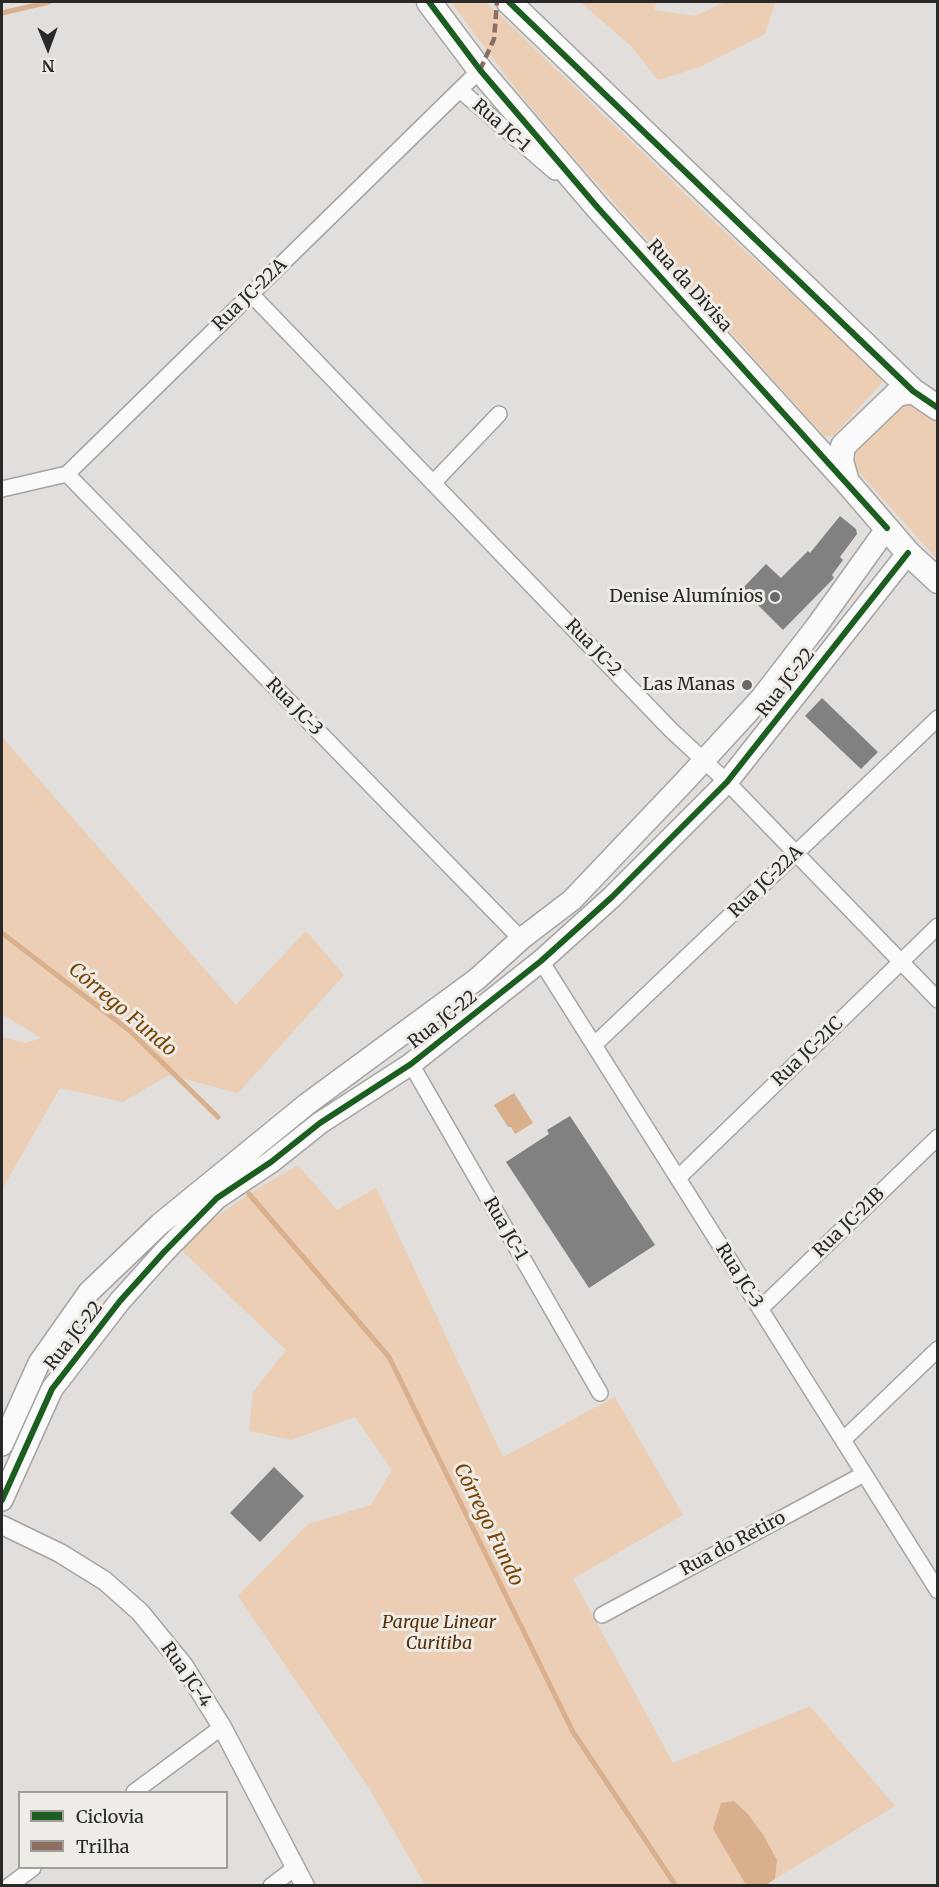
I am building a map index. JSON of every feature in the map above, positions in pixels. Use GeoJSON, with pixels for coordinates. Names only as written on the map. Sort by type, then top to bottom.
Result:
{"type":"FeatureCollection","features":[{"type":"Feature","properties":{"kind":"main road","name":"Rua da Divisa"},"geometry":{"type":"LineString","coordinates":[[429,2],[480,70],[598,208],[847,482],[908,553],[938,581]]}},
{"type":"Feature","properties":{"kind":"main road"},"geometry":{"type":"LineString","coordinates":[[509,2],[913,391],[938,408]]}},
{"type":"Feature","properties":{"kind":"main road"},"geometry":{"type":"LineString","coordinates":[[847,482],[841,461],[843,446],[897,394],[913,391]]}},
{"type":"Feature","properties":{"kind":"main road","name":"Rua JC-22"},"geometry":{"type":"LineString","coordinates":[[2,1445],[39,1363],[89,1292],[160,1224],[307,1104],[477,979],[521,939],[572,900],[769,688],[816,627],[886,528]]}},
{"type":"Feature","properties":{"kind":"main road","name":"Rua JC-22"},"geometry":{"type":"LineString","coordinates":[[2,1500],[52,1389],[120,1301],[217,1198],[271,1162],[320,1123],[411,1064],[541,961],[612,897],[727,782],[908,553]]}},
{"type":"Feature","properties":{"kind":"main road"},"geometry":{"type":"LineString","coordinates":[[307,1104],[320,1123]]}},
{"type":"Feature","properties":{"kind":"street","name":"Rua JC-22A"},"geometry":{"type":"LineString","coordinates":[[67,474],[480,70]]}},
{"type":"Feature","properties":{"kind":"street","name":"Rua JC-1"},"geometry":{"type":"LineString","coordinates":[[460,90],[598,208]]}},
{"type":"Feature","properties":{"kind":"street","name":"Rua JC-2"},"geometry":{"type":"LineString","coordinates":[[251,294],[663,721],[727,782],[938,999]]}},
{"type":"Feature","properties":{"kind":"street"},"geometry":{"type":"LineString","coordinates":[[433,483],[499,414]]}},
{"type":"Feature","properties":{"kind":"street"},"geometry":{"type":"LineString","coordinates":[[2,489],[67,474]]}},
{"type":"Feature","properties":{"kind":"street","name":"Rua JC-3"},"geometry":{"type":"LineString","coordinates":[[67,474],[521,939]]}},
{"type":"Feature","properties":{"kind":"street","name":"Rua JC-22A"},"geometry":{"type":"LineString","coordinates":[[594,1045],[938,718]]}},
{"type":"Feature","properties":{"kind":"street","name":"Rua JC-21C"},"geometry":{"type":"LineString","coordinates":[[678,1178],[938,926]]}},
{"type":"Feature","properties":{"kind":"street","name":"Rua JC-3"},"geometry":{"type":"LineString","coordinates":[[541,961],[938,1591]]}},
{"type":"Feature","properties":{"kind":"street","name":"Rua JC-1"},"geometry":{"type":"LineString","coordinates":[[411,1064],[600,1394]]}},
{"type":"Feature","properties":{"kind":"street","name":"Rua JC-21B"},"geometry":{"type":"LineString","coordinates":[[760,1309],[938,1137]]}},
{"type":"Feature","properties":{"kind":"street"},"geometry":{"type":"LineString","coordinates":[[843,1440],[938,1349]]}},
{"type":"Feature","properties":{"kind":"street","name":"Rua do Retiro"},"geometry":{"type":"LineString","coordinates":[[602,1615],[864,1474]]}},
{"type":"Feature","properties":{"kind":"street","name":"Rua JC-4"},"geometry":{"type":"LineString","coordinates":[[2,1525],[60,1553],[105,1581],[140,1612],[184,1666],[222,1727],[304,1878]]}},
{"type":"Feature","properties":{"kind":"street"},"geometry":{"type":"LineString","coordinates":[[926,1572],[938,1560]]}},
{"type":"Feature","properties":{"kind":"street"},"geometry":{"type":"LineString","coordinates":[[135,1791],[222,1727]]}},
{"type":"Feature","properties":{"kind":"street"},"geometry":{"type":"LineString","coordinates":[[9,1886],[32,1869]]}},
{"type":"Feature","properties":{"kind":"street"},"geometry":{"type":"LineString","coordinates":[[271,1886],[304,1878]]}},
{"type":"Feature","properties":{"kind":"green space"},"geometry":{"type":"Polygon","coordinates":[[[451,2],[486,2],[729,236],[829,328],[885,375],[881,384],[834,435],[825,437],[583,168],[519,93],[451,2]]]}},
{"type":"Feature","properties":{"kind":"green space"},"geometry":{"type":"Polygon","coordinates":[[[580,2],[657,2],[654,10],[695,16],[725,2],[775,3],[765,34],[700,67],[658,80],[631,46],[580,2]]]}},
{"type":"Feature","properties":{"kind":"green space"},"geometry":{"type":"Polygon","coordinates":[[[909,404],[924,409],[937,419],[937,559],[855,468],[856,452],[897,407],[909,404]]]}},
{"type":"Feature","properties":{"kind":"green space"},"geometry":{"type":"Polygon","coordinates":[[[2,737],[236,1005],[306,931],[344,975],[238,1093],[169,1075],[123,1102],[60,1088],[2,1189],[2,1037],[26,1043],[41,1038],[2,1014],[2,737]]]}},
{"type":"Feature","properties":{"kind":"green space","name":"Parque Linear Curitiba"},"geometry":{"type":"Polygon","coordinates":[[[298,1165],[337,1210],[376,1188],[503,1457],[615,1397],[683,1515],[573,1579],[673,1763],[810,1706],[895,1806],[775,1879],[777,1860],[764,1836],[748,1814],[713,1829],[746,1885],[425,1885],[369,1788],[238,1596],[308,1524],[371,1505],[392,1470],[355,1417],[291,1440],[249,1431],[253,1392],[286,1350],[176,1245],[249,1194],[298,1165]]]}},
{"type":"Feature","properties":{"kind":"shaded area"},"geometry":{"type":"Polygon","coordinates":[[[514,1093],[533,1123],[515,1134],[494,1105],[514,1093]]]}},
{"type":"Feature","properties":{"kind":"shaded area"},"geometry":{"type":"Polygon","coordinates":[[[734,1801],[748,1814],[764,1836],[777,1860],[775,1879],[766,1885],[746,1885],[713,1829],[721,1803],[734,1801]]]}},
{"type":"Feature","properties":{"kind":"building"},"geometry":{"type":"Polygon","coordinates":[[[840,516],[856,529],[857,534],[840,557],[843,560],[832,575],[834,578],[783,630],[742,589],[766,564],[781,578],[808,551],[810,553],[840,516]]]}},
{"type":"Feature","properties":{"kind":"building"},"geometry":{"type":"Polygon","coordinates":[[[822,698],[878,752],[861,769],[805,716],[822,698]]]}},
{"type":"Feature","properties":{"kind":"building"},"geometry":{"type":"Polygon","coordinates":[[[570,1116],[655,1245],[589,1288],[506,1162],[549,1134],[547,1130],[570,1116]]]}},
{"type":"Feature","properties":{"kind":"building"},"geometry":{"type":"Polygon","coordinates":[[[274,1467],[304,1496],[260,1542],[230,1513],[274,1467]]]}},
{"type":"Feature","properties":{"kind":"waterway"},"geometry":{"type":"LineString","coordinates":[[2,13],[49,2]]}},
{"type":"Feature","properties":{"kind":"waterway","name":"Córrego Fundo"},"geometry":{"type":"LineString","coordinates":[[2,933],[130,1031],[218,1117]]}},
{"type":"Feature","properties":{"kind":"waterway","name":"Córrego Fundo"},"geometry":{"type":"LineString","coordinates":[[249,1194],[389,1357],[573,1732],[676,1886]]}},
{"type":"Feature","properties":{"kind":"marked path"},"geometry":{"type":"LineString","coordinates":[[480,70],[494,39],[497,2]]}},
{"type":"Feature","properties":{"kind":"cycle path"},"geometry":{"type":"LineString","coordinates":[[429,2],[480,70],[598,208],[887,528]]}},
{"type":"Feature","properties":{"kind":"cycle path"},"geometry":{"type":"LineString","coordinates":[[509,2],[913,391],[938,408]]}},
{"type":"Feature","properties":{"kind":"cycle path"},"geometry":{"type":"LineString","coordinates":[[2,1500],[52,1389],[120,1301],[164,1252],[217,1198],[271,1162],[320,1123],[411,1064],[541,961],[612,897],[727,782],[908,553]]}},
{"type":"Feature","properties":{"kind":"place","name":"Denise Alumínios"},"geometry":{"type":"Point","coordinates":[775,597]}},
{"type":"Feature","properties":{"kind":"place","name":"Las Manas"},"geometry":{"type":"Point","coordinates":[747,685]}}]}
